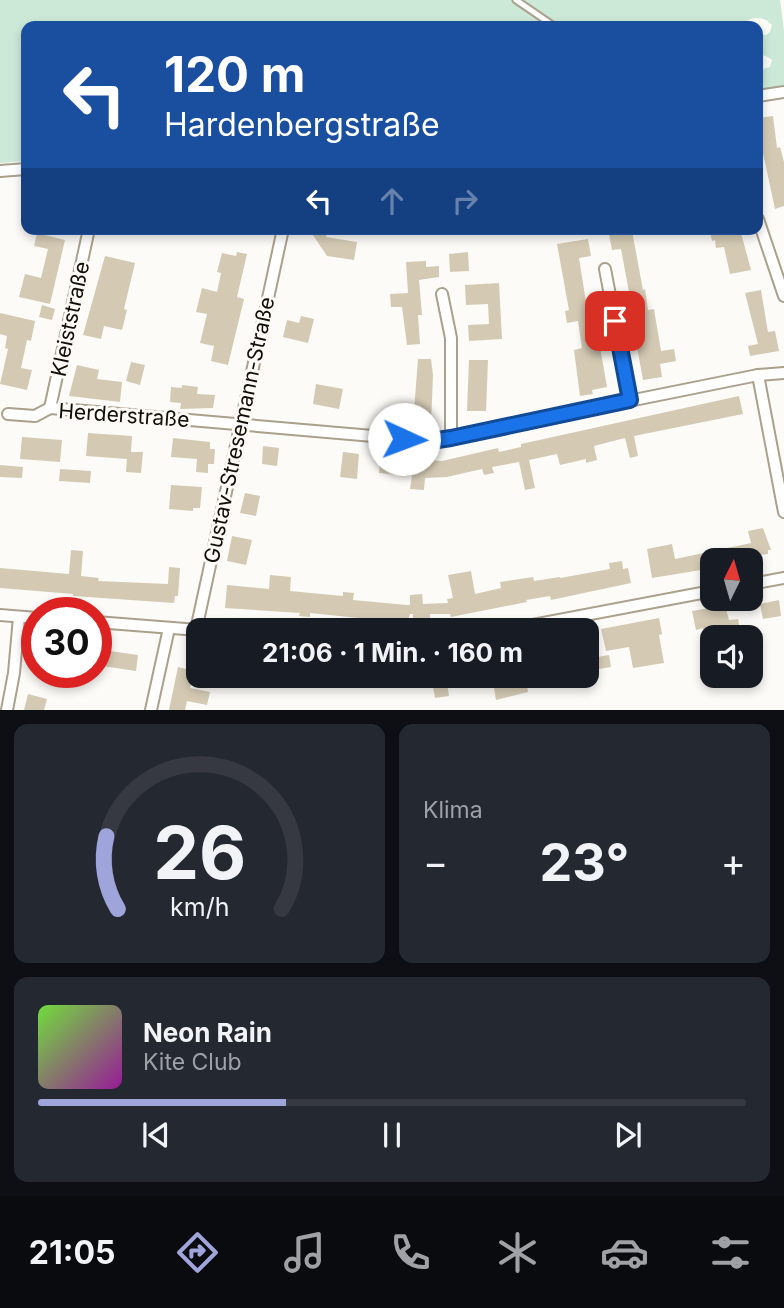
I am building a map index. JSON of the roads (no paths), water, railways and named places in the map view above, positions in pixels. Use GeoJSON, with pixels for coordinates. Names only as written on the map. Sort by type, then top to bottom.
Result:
{"type":"FeatureCollection","features":[{"type":"Feature","properties":{"kind":"street"},"geometry":{"type":"LineString","coordinates":[[763,95],[784,92]]}},
{"type":"Feature","properties":{"kind":"street"},"geometry":{"type":"LineString","coordinates":[[0,171],[21,169]]}},
{"type":"Feature","properties":{"kind":"street"},"geometry":{"type":"LineString","coordinates":[[763,234],[784,296]]}},
{"type":"Feature","properties":{"kind":"street","name":"Kleiststraße"},"geometry":{"type":"LineString","coordinates":[[50,408],[88,235]]}},
{"type":"Feature","properties":{"kind":"street","name":"Gustav-Stresemann-Straße"},"geometry":{"type":"LineString","coordinates":[[200,618],[282,235]]}},
{"type":"Feature","properties":{"kind":"street"},"geometry":{"type":"LineString","coordinates":[[605,269],[630,400]]}},
{"type":"Feature","properties":{"kind":"street"},"geometry":{"type":"LineString","coordinates":[[442,294],[451,338],[451,438]]}},
{"type":"Feature","properties":{"kind":"street","name":"Herderstraße"},"geometry":{"type":"LineString","coordinates":[[8,414],[35,416],[50,408],[431,441],[758,375],[784,373]]}},
{"type":"Feature","properties":{"kind":"street"},"geometry":{"type":"LineString","coordinates":[[758,375],[784,512]]}},
{"type":"Feature","properties":{"kind":"street"},"geometry":{"type":"LineString","coordinates":[[763,582],[784,578]]}},
{"type":"Feature","properties":{"kind":"street"},"geometry":{"type":"LineString","coordinates":[[569,618],[700,593]]}},
{"type":"Feature","properties":{"kind":"street"},"geometry":{"type":"LineString","coordinates":[[0,615],[19,617],[14,673],[7,709]]}},
{"type":"Feature","properties":{"kind":"street"},"geometry":{"type":"LineString","coordinates":[[112,623],[186,629]]}},
{"type":"Feature","properties":{"kind":"street"},"geometry":{"type":"LineString","coordinates":[[151,709],[169,628]]}},
{"type":"Feature","properties":{"kind":"lane"},"geometry":{"type":"LineString","coordinates":[[516,0],[547,21]]}}]}
